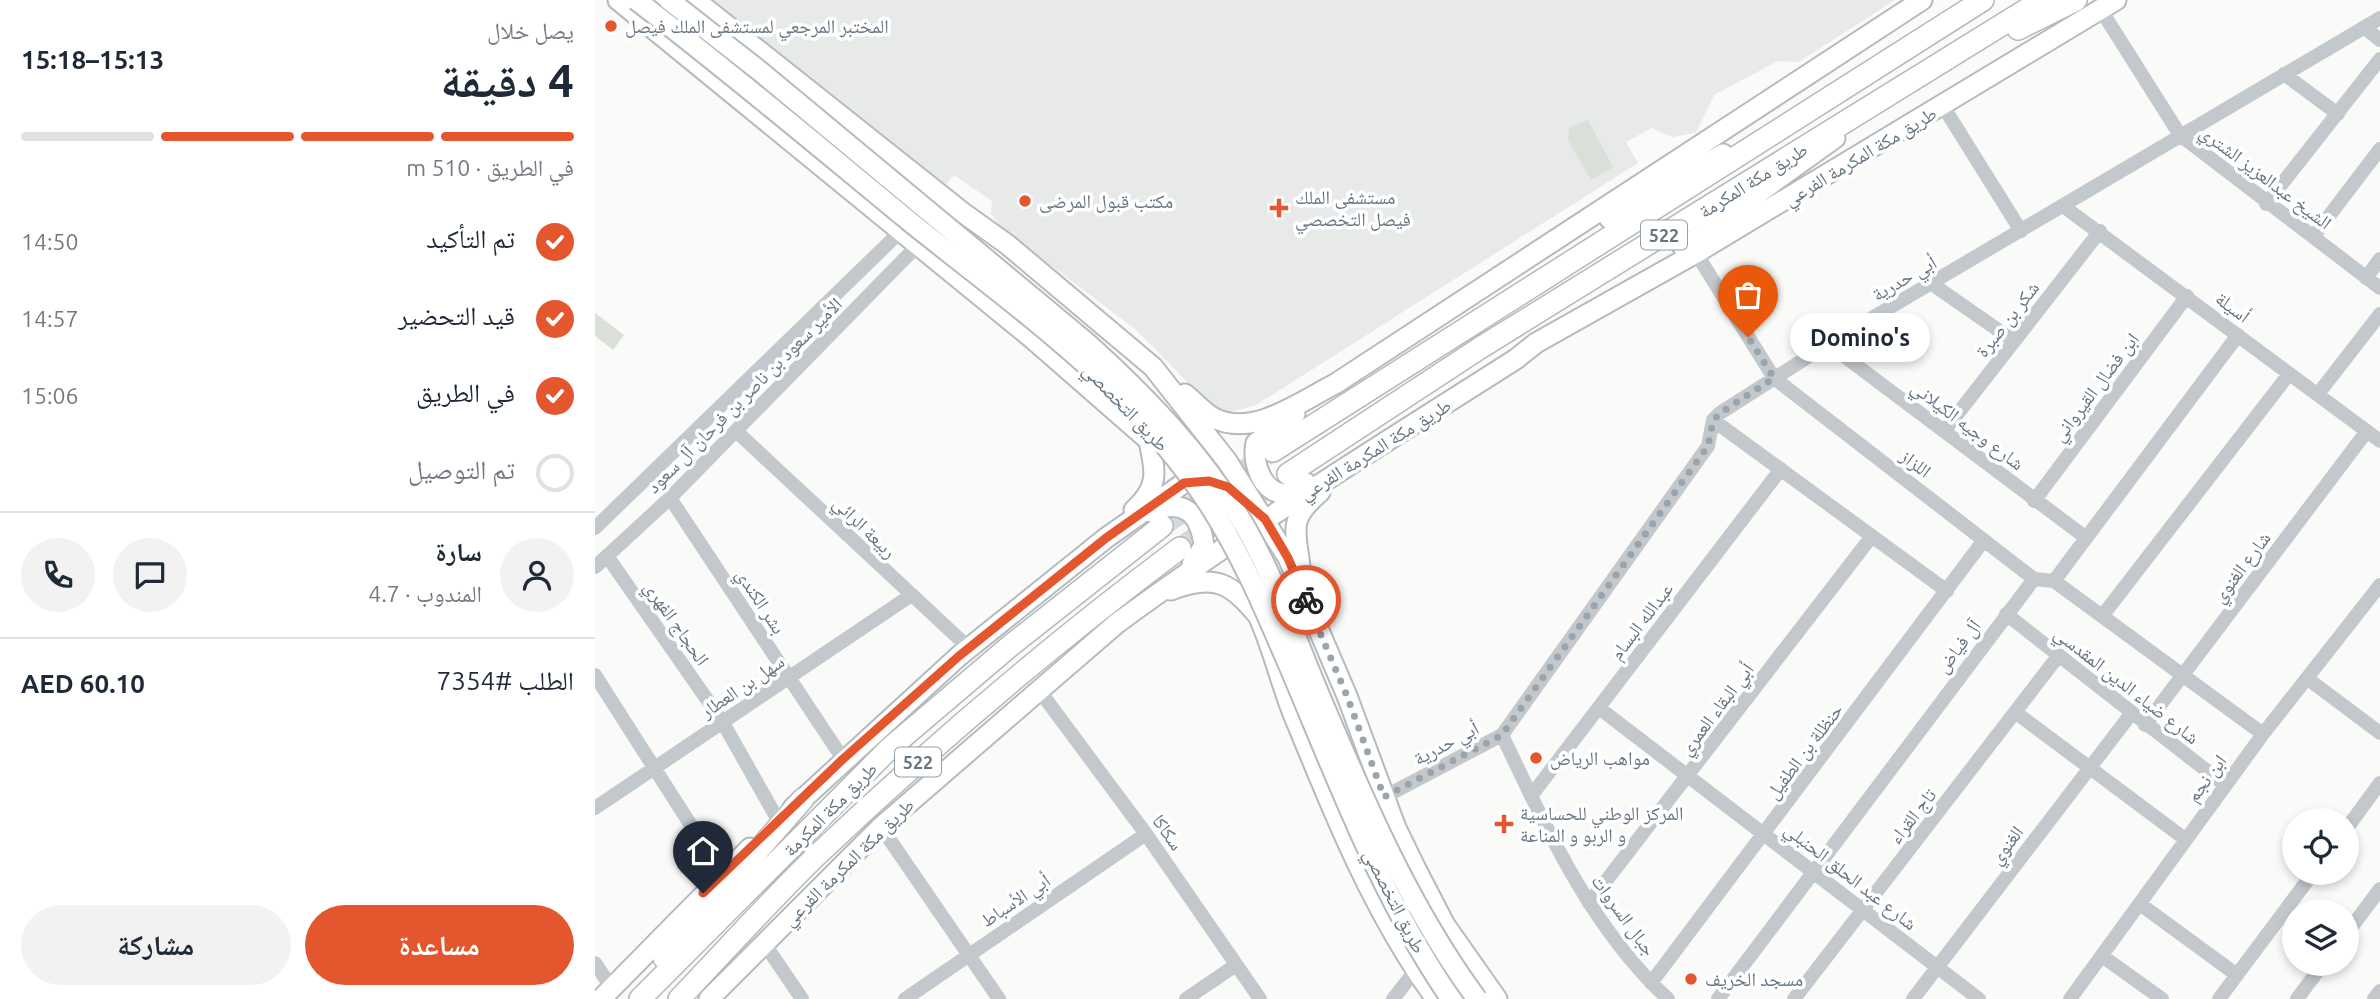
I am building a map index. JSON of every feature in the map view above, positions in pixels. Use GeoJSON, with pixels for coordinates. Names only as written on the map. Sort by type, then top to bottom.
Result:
{"type":"FeatureCollection","features":[{"type":"Feature","properties":{"kind":"highway"},"geometry":{"type":"LineString","coordinates":[[1936,29],[1974,0]]}},
{"type":"Feature","properties":{"kind":"highway","name":"طريق مكة المكرمة"},"geometry":{"type":"LineString","coordinates":[[1273,451],[1983,0]]}},
{"type":"Feature","properties":{"kind":"highway","name":"طريق مكة المكرمة"},"geometry":{"type":"LineString","coordinates":[[1288,474],[1481,348],[2042,0]]}},
{"type":"Feature","properties":{"kind":"highway"},"geometry":{"type":"LineString","coordinates":[[1922,76],[2077,0]]}},
{"type":"Feature","properties":{"kind":"highway","name":"طريق مكة المكرمة"},"geometry":{"type":"LineString","coordinates":[[640,999],[890,748],[1010,646],[1162,526]]}},
{"type":"Feature","properties":{"kind":"highway","name":"طريق مكة المكرمة"},"geometry":{"type":"LineString","coordinates":[[681,999],[812,860],[903,775],[1097,610],[1180,548]]}},
{"type":"Feature","properties":{"kind":"highway"},"geometry":{"type":"LineString","coordinates":[[631,999],[803,799]]}},
{"type":"Feature","properties":{"kind":"main road"},"geometry":{"type":"LineString","coordinates":[[618,0],[1149,437],[1184,483],[1224,548],[1260,618],[1291,709],[1363,875],[1415,971],[1436,999]]}},
{"type":"Feature","properties":{"kind":"main road","name":"طريق التخصصي"},"geometry":{"type":"LineString","coordinates":[[636,0],[744,82],[1062,343],[1156,432],[1209,503],[1252,580],[1380,879],[1415,943],[1451,999]]}},
{"type":"Feature","properties":{"kind":"main road","name":"طريق التخصصي"},"geometry":{"type":"LineString","coordinates":[[669,0],[761,72],[1066,324],[1134,386],[1202,462],[1234,509],[1266,567],[1395,864],[1427,925],[1477,999]]}},
{"type":"Feature","properties":{"kind":"main road"},"geometry":{"type":"LineString","coordinates":[[695,0],[962,212],[1008,245],[1214,418],[1235,424],[1261,421],[1335,384]]}},
{"type":"Feature","properties":{"kind":"main road"},"geometry":{"type":"LineString","coordinates":[[1369,451],[1341,461],[1291,493],[1278,491],[1257,472],[1253,456],[1256,443],[1335,384],[1922,0]]}},
{"type":"Feature","properties":{"kind":"main road","name":"طريق مكة المكرمة الفرعي"},"geometry":{"type":"LineString","coordinates":[[709,999],[881,827],[1039,690],[1153,597],[1265,519],[1517,359],[1536,343],[1696,253],[2108,5]]}},
{"type":"Feature","properties":{"kind":"main road"},"geometry":{"type":"LineString","coordinates":[[1536,343],[1704,233],[1922,76]]}},
{"type":"Feature","properties":{"kind":"main road"},"geometry":{"type":"LineString","coordinates":[[1476,290],[1832,95]]}},
{"type":"Feature","properties":{"kind":"main road"},"geometry":{"type":"LineString","coordinates":[[1149,437],[1163,439],[1173,435],[1181,421],[1153,366]]}},
{"type":"Feature","properties":{"kind":"main road"},"geometry":{"type":"LineString","coordinates":[[1153,366],[1227,461],[1288,558],[1347,696],[1384,797],[1415,867],[1445,925],[1497,999]]}},
{"type":"Feature","properties":{"kind":"main road"},"geometry":{"type":"LineString","coordinates":[[1106,538],[1144,500],[1155,482],[1149,437]]}},
{"type":"Feature","properties":{"kind":"main road"},"geometry":{"type":"LineString","coordinates":[[1302,590],[1293,536],[1295,520],[1312,499],[1369,451]]}},
{"type":"Feature","properties":{"kind":"main road"},"geometry":{"type":"LineString","coordinates":[[606,993],[722,874],[843,759],[969,648],[1106,538],[1184,483],[1209,481],[1228,487],[1265,519]]}},
{"type":"Feature","properties":{"kind":"main road"},"geometry":{"type":"LineString","coordinates":[[1106,538],[1164,506],[1173,505],[1190,511],[1203,531],[1204,545],[1190,566],[1153,597]]}},
{"type":"Feature","properties":{"kind":"main road"},"geometry":{"type":"LineString","coordinates":[[1153,597],[1186,584],[1221,583],[1237,592],[1260,618]]}},
{"type":"Feature","properties":{"kind":"main road"},"geometry":{"type":"LineString","coordinates":[[681,999],[881,827]]}},
{"type":"Feature","properties":{"kind":"street","name":"الشيخ عبدالعزيز الشتري"},"geometry":{"type":"LineString","coordinates":[[2108,5],[2180,135],[2266,204],[2380,288]]}},
{"type":"Feature","properties":{"kind":"street","name":"أبي حدرية"},"geometry":{"type":"LineString","coordinates":[[1384,797],[1502,735],[1708,446],[1713,421],[1720,413],[1828,344],[2380,18]]}},
{"type":"Feature","properties":{"kind":"street"},"geometry":{"type":"LineString","coordinates":[[2365,28],[2380,40]]}},
{"type":"Feature","properties":{"kind":"street"},"geometry":{"type":"LineString","coordinates":[[2266,204],[2380,59]]}},
{"type":"Feature","properties":{"kind":"street"},"geometry":{"type":"LineString","coordinates":[[2284,74],[2338,114]]}},
{"type":"Feature","properties":{"kind":"street"},"geometry":{"type":"LineString","coordinates":[[1943,106],[2021,231]]}},
{"type":"Feature","properties":{"kind":"street"},"geometry":{"type":"LineString","coordinates":[[2313,237],[2380,149]]}},
{"type":"Feature","properties":{"kind":"street","name":"أسيلة"},"geometry":{"type":"LineString","coordinates":[[2063,206],[2380,441]]}},
{"type":"Feature","properties":{"kind":"street","name":"شكر بن صبرة"},"geometry":{"type":"LineString","coordinates":[[1945,430],[2100,231]]}},
{"type":"Feature","properties":{"kind":"street","name":"الأمير سعود بن ناصر بن فرحان آل سعود"},"geometry":{"type":"LineString","coordinates":[[595,528],[900,232]]}},
{"type":"Feature","properties":{"kind":"street","name":"الأمير سعود بن ناصر بن فرحان آل سعود"},"geometry":{"type":"LineString","coordinates":[[595,567],[670,498],[917,246]]}},
{"type":"Feature","properties":{"kind":"street"},"geometry":{"type":"LineString","coordinates":[[1696,253],[1774,378]]}},
{"type":"Feature","properties":{"kind":"street"},"geometry":{"type":"LineString","coordinates":[[2366,278],[2380,259]]}},
{"type":"Feature","properties":{"kind":"street"},"geometry":{"type":"LineString","coordinates":[[1932,284],[2014,341]]}},
{"type":"Feature","properties":{"kind":"street","name":"ابن فضال القيرواني"},"geometry":{"type":"LineString","coordinates":[[2034,500],[2187,296]]}},
{"type":"Feature","properties":{"kind":"street"},"geometry":{"type":"LineString","coordinates":[[2318,394],[2380,314]]}},
{"type":"Feature","properties":{"kind":"street"},"geometry":{"type":"LineString","coordinates":[[2054,581],[2238,335]]}},
{"type":"Feature","properties":{"kind":"street","name":"شارع وجيه الكيلاني"},"geometry":{"type":"LineString","coordinates":[[1828,344],[2085,537]]}},
{"type":"Feature","properties":{"kind":"street"},"geometry":{"type":"LineString","coordinates":[[2103,615],[2289,374]]}},
{"type":"Feature","properties":{"kind":"street","name":"اللزاز"},"geometry":{"type":"LineString","coordinates":[[1774,378],[2034,579]]}},
{"type":"Feature","properties":{"kind":"street"},"geometry":{"type":"LineString","coordinates":[[1713,421],[1947,591]]}},
{"type":"Feature","properties":{"kind":"street","name":"ربيعة الرائي"},"geometry":{"type":"LineString","coordinates":[[736,431],[910,596],[969,648]]}},
{"type":"Feature","properties":{"kind":"street","name":"شارع الغنوي"},"geometry":{"type":"LineString","coordinates":[[2145,724],[2367,431]]}},
{"type":"Feature","properties":{"kind":"street","name":"عبدالله البسام"},"geometry":{"type":"LineString","coordinates":[[1531,796],[1781,469]]}},
{"type":"Feature","properties":{"kind":"street","name":"بشر الكندي"},"geometry":{"type":"LineString","coordinates":[[670,498],[843,759]]}},
{"type":"Feature","properties":{"kind":"street","name":"أبي البقاء العمري"},"geometry":{"type":"LineString","coordinates":[[1589,903],[1872,536]]}},
{"type":"Feature","properties":{"kind":"street","name":"حنظلة بن الطفيل"},"geometry":{"type":"LineString","coordinates":[[1651,984],[1984,540]]}},
{"type":"Feature","properties":{"kind":"street","name":"الحجاج الفهري"},"geometry":{"type":"LineString","coordinates":[[607,556],[722,721],[778,821]]}},
{"type":"Feature","properties":{"kind":"street"},"geometry":{"type":"LineString","coordinates":[[2034,579],[2054,581],[2263,734]]}},
{"type":"Feature","properties":{"kind":"street","name":"آل فياض"},"geometry":{"type":"LineString","coordinates":[[1718,999],[1812,870],[2034,579]]}},
{"type":"Feature","properties":{"kind":"street","name":"ابن نجم"},"geometry":{"type":"LineString","coordinates":[[2070,999],[2263,734],[2380,585]]}},
{"type":"Feature","properties":{"kind":"street","name":"سهل بن العطار"},"geometry":{"type":"LineString","coordinates":[[595,808],[910,596]]}},
{"type":"Feature","properties":{"kind":"street","name":"شارع ضياء الدين المقدسي"},"geometry":{"type":"LineString","coordinates":[[2006,614],[2225,785]]}},
{"type":"Feature","properties":{"kind":"street","name":"تاج القراء"},"geometry":{"type":"LineString","coordinates":[[1794,999],[2059,655]]}},
{"type":"Feature","properties":{"kind":"street"},"geometry":{"type":"LineString","coordinates":[[595,675],[722,874]]}},
{"type":"Feature","properties":{"kind":"street"},"geometry":{"type":"LineString","coordinates":[[2308,679],[2380,733]]}},
{"type":"Feature","properties":{"kind":"street","name":"سكاكا"},"geometry":{"type":"LineString","coordinates":[[1039,690],[1146,834],[1260,999]]}},
{"type":"Feature","properties":{"kind":"street","name":"شارع عبد الحلق الحنبلي"},"geometry":{"type":"LineString","coordinates":[[1599,708],[1979,999]]}},
{"type":"Feature","properties":{"kind":"street"},"geometry":{"type":"LineString","coordinates":[[2015,712],[2185,839]]}},
{"type":"Feature","properties":{"kind":"street","name":"الغنوي"},"geometry":{"type":"LineString","coordinates":[[1913,999],[2131,714]]}},
{"type":"Feature","properties":{"kind":"street","name":"جبال السروات"},"geometry":{"type":"LineString","coordinates":[[1502,735],[1554,844],[1589,903],[1651,984],[1668,999]]}},
{"type":"Feature","properties":{"kind":"street"},"geometry":{"type":"LineString","coordinates":[[2359,812],[2380,783]]}},
{"type":"Feature","properties":{"kind":"street"},"geometry":{"type":"LineString","coordinates":[[881,827],[999,999]]}},
{"type":"Feature","properties":{"kind":"street","name":"أبي الأسباط"},"geometry":{"type":"LineString","coordinates":[[908,998],[1146,834]]}},
{"type":"Feature","properties":{"kind":"street"},"geometry":{"type":"LineString","coordinates":[[2219,999],[2304,885]]}},
{"type":"Feature","properties":{"kind":"street"},"geometry":{"type":"LineString","coordinates":[[2359,917],[2380,889]]}},
{"type":"Feature","properties":{"kind":"street"},"geometry":{"type":"LineString","coordinates":[[2140,904],[2237,975]]}},
{"type":"Feature","properties":{"kind":"street"},"geometry":{"type":"LineString","coordinates":[[764,943],[802,999]]}},
{"type":"Feature","properties":{"kind":"street"},"geometry":{"type":"LineString","coordinates":[[2102,956],[2162,999]]}},
{"type":"Feature","properties":{"kind":"street"},"geometry":{"type":"LineString","coordinates":[[595,963],[606,993]]}},
{"type":"Feature","properties":{"kind":"street"},"geometry":{"type":"LineString","coordinates":[[1186,999],[1237,965]]}},
{"type":"Feature","properties":{"kind":"street"},"geometry":{"type":"LineString","coordinates":[[1392,999],[1415,971]]}},
{"type":"Feature","properties":{"kind":"street"},"geometry":{"type":"LineString","coordinates":[[2299,998],[2315,976]]}},
{"type":"Feature","properties":{"kind":"street"},"geometry":{"type":"LineString","coordinates":[[2374,999],[2380,991]]}},
{"type":"Feature","properties":{"kind":"shaded area","name":"مستشفى الملك فيصل التخصصي"},"geometry":{"type":"Polygon","coordinates":[[[705,0],[1895,0],[1799,62],[1778,61],[1714,95],[1696,133],[1672,137],[1652,128],[1626,142],[1638,163],[1256,405],[1227,413],[1214,409],[1135,329],[1001,228],[991,214],[992,201],[954,175],[946,185],[705,0]]]}},
{"type":"Feature","properties":{"kind":"shaded area"},"geometry":{"type":"Polygon","coordinates":[[[1588,120],[1613,167],[1591,180],[1568,140],[1569,128],[1588,120]]]}},
{"type":"Feature","properties":{"kind":"shaded area"},"geometry":{"type":"Polygon","coordinates":[[[595,313],[624,335],[613,350],[595,336],[595,313]]]}},
{"type":"Feature","properties":{"kind":"tunnel"},"geometry":{"type":"LineString","coordinates":[[1162,526],[1271,452]]}},
{"type":"Feature","properties":{"kind":"tunnel"},"geometry":{"type":"LineString","coordinates":[[1180,548],[1288,474]]}},
{"type":"Feature","properties":{"kind":"way so far"},"geometry":{"type":"LineString","coordinates":[[1306,600],[1347,696],[1384,797],[1502,735],[1708,446],[1713,421],[1720,413],[1774,378],[1748,337]]}},
{"type":"Feature","properties":{"kind":"place","name":"المختبر المرجعي لمستشفى الملك فيصل"},"geometry":{"type":"Point","coordinates":[611,26]}},
{"type":"Feature","properties":{"kind":"place","name":"مكتب قبول المرضى"},"geometry":{"type":"Point","coordinates":[1025,201]}},
{"type":"Feature","properties":{"kind":"place","name":"مستشفى الملك فيصل التخصصي"},"geometry":{"type":"Point","coordinates":[1279,208]}},
{"type":"Feature","properties":{"kind":"place","name":"Domino's"},"geometry":{"type":"Point","coordinates":[1748,337]}},
{"type":"Feature","properties":{"kind":"place","name":"مواهب الرياض"},"geometry":{"type":"Point","coordinates":[1536,758]}},
{"type":"Feature","properties":{"kind":"place","name":"المركز الوطني للحساسية و الربو و المناعة"},"geometry":{"type":"Point","coordinates":[1504,824]}},
{"type":"Feature","properties":{"kind":"place","name":"مسجد الخريف"},"geometry":{"type":"Point","coordinates":[1691,979]}},
{"type":"Feature","properties":{"kind":"route"},"geometry":{"type":"LineString","coordinates":[[703,893],[843,759],[959,656],[1106,538],[1184,483],[1209,481],[1228,487],[1265,519],[1288,558],[1306,600]]}}]}
